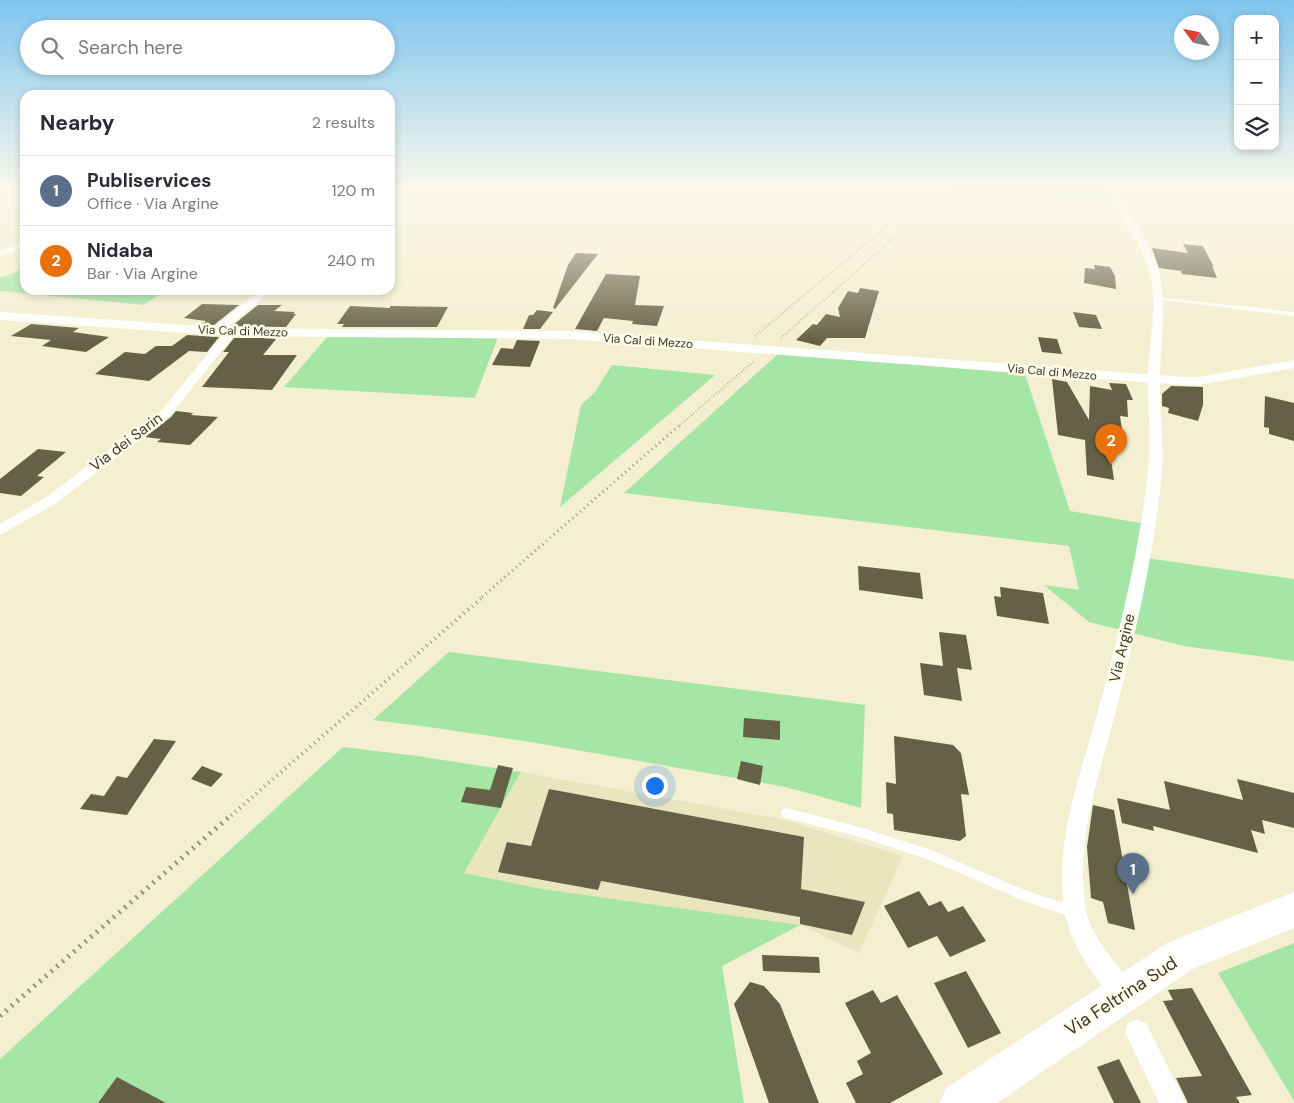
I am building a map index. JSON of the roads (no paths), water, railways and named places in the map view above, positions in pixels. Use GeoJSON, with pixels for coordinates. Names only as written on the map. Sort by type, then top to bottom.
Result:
{"type":"FeatureCollection","features":[{"type":"Feature","properties":{"kind":"main road","name":"Via Feltrina Sud"},"geometry":{"type":"LineString","coordinates":[[961,1103],[1180,956],[1294,910]]}},
{"type":"Feature","properties":{"kind":"street","name":"Via Argine"},"geometry":{"type":"LineString","coordinates":[[1122,994],[1088,944],[1075,912],[1072,892],[1075,837],[1081,804],[1125,637],[1153,487],[1156,440],[1154,380],[1158,298],[1156,278],[1148,251],[1141,239]]}},
{"type":"Feature","properties":{"kind":"street"},"geometry":{"type":"LineString","coordinates":[[0,253],[20,246]]}},
{"type":"Feature","properties":{"kind":"street"},"geometry":{"type":"LineString","coordinates":[[216,331],[260,295]]}},
{"type":"Feature","properties":{"kind":"street","name":"Via Cal di Mezzo"},"geometry":{"type":"LineString","coordinates":[[0,316],[231,332],[568,335],[1154,380],[1199,381],[1294,364]]}},
{"type":"Feature","properties":{"kind":"street","name":"Via dei Sarin"},"geometry":{"type":"LineString","coordinates":[[0,530],[50,501],[166,413],[231,332]]}},
{"type":"Feature","properties":{"kind":"street"},"geometry":{"type":"LineString","coordinates":[[1137,1032],[1173,1103]]}},
{"type":"Feature","properties":{"kind":"lane"},"geometry":{"type":"LineString","coordinates":[[1158,298],[1294,314]]}},
{"type":"Feature","properties":{"kind":"lane"},"geometry":{"type":"LineString","coordinates":[[786,814],[863,833],[931,855],[1026,896],[1075,912]]}},
{"type":"Feature","properties":{"kind":"place","name":"Nidaba"},"geometry":{"type":"Point","coordinates":[1111,465]}},
{"type":"Feature","properties":{"kind":"place","name":"Publiservices"},"geometry":{"type":"Point","coordinates":[1133,894]}}]}
